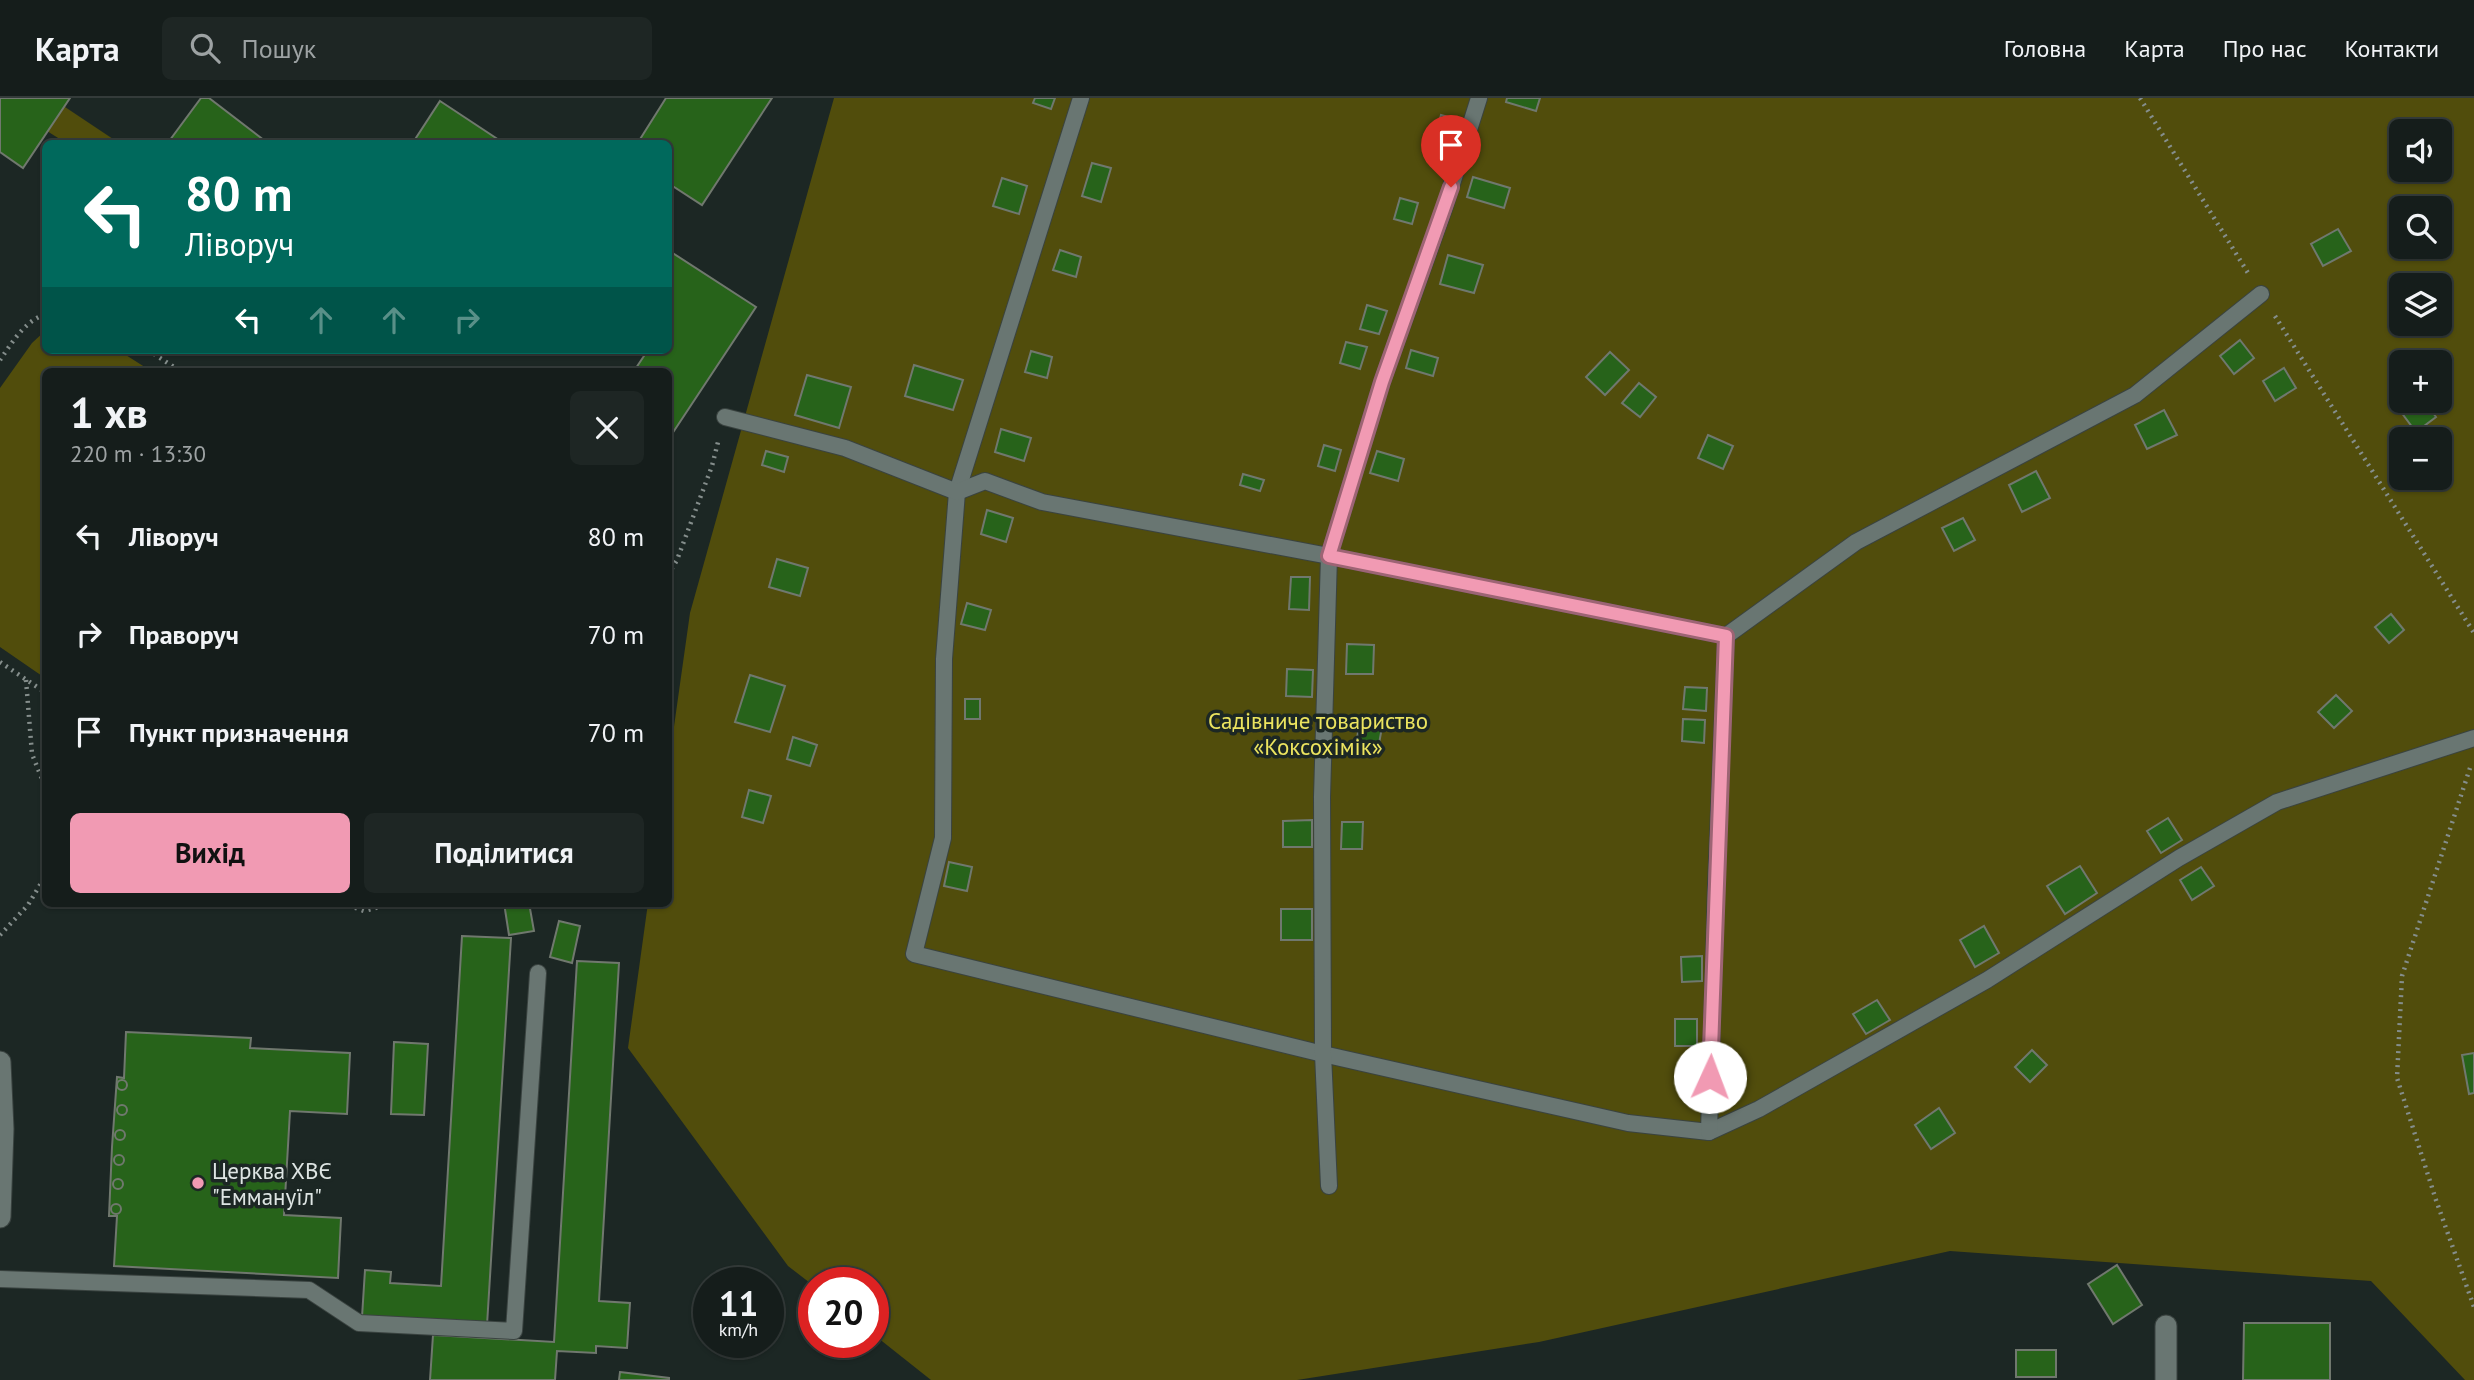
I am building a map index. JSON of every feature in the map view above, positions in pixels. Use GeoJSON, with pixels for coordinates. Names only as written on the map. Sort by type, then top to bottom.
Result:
{"type":"FeatureCollection","features":[{"type":"Feature","properties":{"kind":"street"},"geometry":{"type":"LineString","coordinates":[[0,1062],[3,1129],[0,1217]]}},
{"type":"Feature","properties":{"kind":"street"},"geometry":{"type":"LineString","coordinates":[[2166,1326],[2166,1380]]}},
{"type":"Feature","properties":{"kind":"lane"},"geometry":{"type":"LineString","coordinates":[[1081,98],[957,492],[944,659],[943,838],[914,954],[1323,1054],[1628,1123],[1709,1132],[1759,1109],[1987,980],[2179,858],[2277,802],[2474,738]]}},
{"type":"Feature","properties":{"kind":"lane"},"geometry":{"type":"LineString","coordinates":[[1329,1186],[1323,1054],[1322,797],[1329,556],[1382,382],[1444,209],[1479,98]]}},
{"type":"Feature","properties":{"kind":"lane"},"geometry":{"type":"LineString","coordinates":[[725,417],[845,448],[957,492],[985,481],[1042,502],[1329,556],[1726,636],[1856,542],[2135,395],[2261,294]]}},
{"type":"Feature","properties":{"kind":"lane"},"geometry":{"type":"LineString","coordinates":[[1709,1132],[1726,636]]}},
{"type":"Feature","properties":{"kind":"lane"},"geometry":{"type":"LineString","coordinates":[[0,1279],[309,1290],[359,1323],[514,1331],[538,973]]}},
{"type":"Feature","properties":{"kind":"path"},"geometry":{"type":"LineString","coordinates":[[2140,98],[2474,633]]}},
{"type":"Feature","properties":{"kind":"path"},"geometry":{"type":"LineString","coordinates":[[0,360],[21,331],[42,315]]}},
{"type":"Feature","properties":{"kind":"path"},"geometry":{"type":"LineString","coordinates":[[154,354],[175,368]]}},
{"type":"Feature","properties":{"kind":"path"},"geometry":{"type":"LineString","coordinates":[[672,568],[712,466],[725,417]]}},
{"type":"Feature","properties":{"kind":"path"},"geometry":{"type":"LineString","coordinates":[[0,662],[42,691]]}},
{"type":"Feature","properties":{"kind":"path"},"geometry":{"type":"LineString","coordinates":[[26,680],[32,754],[42,779]]}},
{"type":"Feature","properties":{"kind":"path"},"geometry":{"type":"LineString","coordinates":[[2474,756],[2402,976],[2397,1078],[2474,1307]]}},
{"type":"Feature","properties":{"kind":"path"},"geometry":{"type":"LineString","coordinates":[[0,935],[28,905],[42,882]]}},
{"type":"Feature","properties":{"kind":"path"},"geometry":{"type":"LineString","coordinates":[[353,907],[364,911],[380,907]]}},
{"type":"Feature","properties":{"kind":"green space"},"geometry":{"type":"Polygon","coordinates":[[[0,98],[70,98],[65,107],[114,140],[61,140],[47,131],[23,168],[0,152],[0,98]]]}},
{"type":"Feature","properties":{"kind":"green space","name":"Садівниче товариство «Коксохімік»"},"geometry":{"type":"Polygon","coordinates":[[[834,98],[2474,98],[2474,1380],[2465,1380],[2371,1281],[1950,1251],[1539,1342],[1297,1380],[931,1380],[889,1347],[889,1267],[798,1267],[798,1274],[788,1266],[628,1048],[647,907],[672,907],[672,741],[690,613],[834,98]]]}},
{"type":"Feature","properties":{"kind":"green space"},"geometry":{"type":"Polygon","coordinates":[[[42,334],[42,354],[124,354],[146,368],[42,368],[42,676],[0,647],[0,388],[32,343],[42,334]]]}},
{"type":"Feature","properties":{"kind":"building"},"geometry":{"type":"Polygon","coordinates":[[[0,98],[70,98],[23,168],[0,152],[0,98]]]}},
{"type":"Feature","properties":{"kind":"building"},"geometry":{"type":"Polygon","coordinates":[[[201,98],[209,98],[264,140],[170,140],[201,98]]]}},
{"type":"Feature","properties":{"kind":"building"},"geometry":{"type":"Polygon","coordinates":[[[666,98],[772,98],[702,205],[672,186],[672,140],[640,140],[666,98]]]}},
{"type":"Feature","properties":{"kind":"building"},"geometry":{"type":"Polygon","coordinates":[[[1035,98],[1055,98],[1051,109],[1033,103],[1035,98]]]}},
{"type":"Feature","properties":{"kind":"building"},"geometry":{"type":"Polygon","coordinates":[[[1507,98],[1540,98],[1536,111],[1506,102],[1507,98]]]}},
{"type":"Feature","properties":{"kind":"building"},"geometry":{"type":"Polygon","coordinates":[[[440,101],[499,140],[415,140],[440,101]]]}},
{"type":"Feature","properties":{"kind":"building"},"geometry":{"type":"Polygon","coordinates":[[[1441,115],[1456,119],[1448,146],[1433,142],[1441,115]]]}},
{"type":"Feature","properties":{"kind":"building"},"geometry":{"type":"Polygon","coordinates":[[[1092,163],[1111,168],[1101,202],[1082,196],[1092,163]]]}},
{"type":"Feature","properties":{"kind":"building"},"geometry":{"type":"Polygon","coordinates":[[[1473,177],[1510,188],[1504,208],[1467,197],[1473,177]]]}},
{"type":"Feature","properties":{"kind":"building"},"geometry":{"type":"Polygon","coordinates":[[[1002,178],[1027,186],[1019,214],[993,206],[1002,178]]]}},
{"type":"Feature","properties":{"kind":"building"},"geometry":{"type":"Polygon","coordinates":[[[1400,198],[1418,203],[1412,224],[1394,219],[1400,198]]]}},
{"type":"Feature","properties":{"kind":"building"},"geometry":{"type":"Polygon","coordinates":[[[2338,229],[2351,251],[2323,266],[2311,244],[2338,229]]]}},
{"type":"Feature","properties":{"kind":"building"},"geometry":{"type":"Polygon","coordinates":[[[1060,250],[1081,257],[1076,277],[1053,270],[1060,250]]]}},
{"type":"Feature","properties":{"kind":"building"},"geometry":{"type":"Polygon","coordinates":[[[672,253],[756,307],[672,434],[672,368],[636,368],[645,354],[672,354],[672,253]]]}},
{"type":"Feature","properties":{"kind":"building"},"geometry":{"type":"Polygon","coordinates":[[[1448,255],[1483,265],[1474,293],[1440,284],[1448,255]]]}},
{"type":"Feature","properties":{"kind":"building"},"geometry":{"type":"Polygon","coordinates":[[[1367,305],[1387,311],[1379,334],[1360,329],[1367,305]]]}},
{"type":"Feature","properties":{"kind":"building"},"geometry":{"type":"Polygon","coordinates":[[[2240,340],[2254,358],[2234,374],[2220,356],[2240,340]]]}},
{"type":"Feature","properties":{"kind":"building"},"geometry":{"type":"Polygon","coordinates":[[[1346,342],[1367,347],[1360,369],[1340,363],[1346,342]]]}},
{"type":"Feature","properties":{"kind":"building"},"geometry":{"type":"Polygon","coordinates":[[[1411,350],[1438,358],[1433,376],[1406,368],[1411,350]]]}},
{"type":"Feature","properties":{"kind":"building"},"geometry":{"type":"Polygon","coordinates":[[[1031,351],[1052,357],[1047,378],[1025,372],[1031,351]]]}},
{"type":"Feature","properties":{"kind":"building"},"geometry":{"type":"Polygon","coordinates":[[[1610,352],[1629,370],[1605,395],[1586,377],[1610,352]]]}},
{"type":"Feature","properties":{"kind":"building"},"geometry":{"type":"Polygon","coordinates":[[[914,365],[963,380],[953,410],[905,396],[914,365]]]}},
{"type":"Feature","properties":{"kind":"building"},"geometry":{"type":"Polygon","coordinates":[[[2284,368],[2296,388],[2275,401],[2263,381],[2284,368]]]}},
{"type":"Feature","properties":{"kind":"building"},"geometry":{"type":"Polygon","coordinates":[[[807,375],[851,387],[839,428],[795,415],[807,375]]]}},
{"type":"Feature","properties":{"kind":"building"},"geometry":{"type":"Polygon","coordinates":[[[1639,383],[1656,397],[1640,417],[1622,403],[1639,383]]]}},
{"type":"Feature","properties":{"kind":"building"},"geometry":{"type":"Polygon","coordinates":[[[2164,410],[2177,435],[2147,449],[2135,425],[2164,410]]]}},
{"type":"Feature","properties":{"kind":"building"},"geometry":{"type":"Polygon","coordinates":[[[2402,413],[2433,413],[2436,417],[2423,427],[2412,427],[2402,413]]]}},
{"type":"Feature","properties":{"kind":"building"},"geometry":{"type":"Polygon","coordinates":[[[1001,429],[1031,438],[1024,461],[995,452],[1001,429]]]}},
{"type":"Feature","properties":{"kind":"building"},"geometry":{"type":"Polygon","coordinates":[[[1708,435],[1733,446],[1723,469],[1698,458],[1708,435]]]}},
{"type":"Feature","properties":{"kind":"building"},"geometry":{"type":"Polygon","coordinates":[[[1324,445],[1341,450],[1335,471],[1318,466],[1324,445]]]}},
{"type":"Feature","properties":{"kind":"building"},"geometry":{"type":"Polygon","coordinates":[[[766,451],[788,457],[784,472],[762,465],[766,451]]]}},
{"type":"Feature","properties":{"kind":"building"},"geometry":{"type":"Polygon","coordinates":[[[1377,451],[1404,459],[1398,481],[1370,473],[1377,451]]]}},
{"type":"Feature","properties":{"kind":"building"},"geometry":{"type":"Polygon","coordinates":[[[2036,471],[2050,498],[2022,512],[2009,485],[2036,471]]]}},
{"type":"Feature","properties":{"kind":"building"},"geometry":{"type":"Polygon","coordinates":[[[1243,474],[1264,480],[1260,491],[1240,485],[1243,474]]]}},
{"type":"Feature","properties":{"kind":"building"},"geometry":{"type":"Polygon","coordinates":[[[987,510],[1013,518],[1006,542],[981,534],[987,510]]]}},
{"type":"Feature","properties":{"kind":"building"},"geometry":{"type":"Polygon","coordinates":[[[1963,518],[1975,540],[1954,551],[1942,528],[1963,518]]]}},
{"type":"Feature","properties":{"kind":"building"},"geometry":{"type":"Polygon","coordinates":[[[777,559],[808,568],[800,596],[769,587],[777,559]]]}},
{"type":"Feature","properties":{"kind":"building"},"geometry":{"type":"Polygon","coordinates":[[[1291,577],[1310,577],[1309,610],[1289,609],[1291,577]]]}},
{"type":"Feature","properties":{"kind":"building"},"geometry":{"type":"Polygon","coordinates":[[[967,603],[991,610],[985,630],[961,624],[967,603]]]}},
{"type":"Feature","properties":{"kind":"building"},"geometry":{"type":"Polygon","coordinates":[[[2391,614],[2404,630],[2389,643],[2375,627],[2391,614]]]}},
{"type":"Feature","properties":{"kind":"building"},"geometry":{"type":"Polygon","coordinates":[[[1347,644],[1374,645],[1373,674],[1346,674],[1347,644]]]}},
{"type":"Feature","properties":{"kind":"building"},"geometry":{"type":"Polygon","coordinates":[[[1287,669],[1313,670],[1312,697],[1286,696],[1287,669]]]}},
{"type":"Feature","properties":{"kind":"building"},"geometry":{"type":"Polygon","coordinates":[[[750,675],[785,686],[770,732],[735,722],[750,675]]]}},
{"type":"Feature","properties":{"kind":"building"},"geometry":{"type":"Polygon","coordinates":[[[1685,687],[1707,688],[1706,711],[1683,709],[1685,687]]]}},
{"type":"Feature","properties":{"kind":"building"},"geometry":{"type":"Polygon","coordinates":[[[2336,695],[2352,711],[2334,728],[2318,712],[2336,695]]]}},
{"type":"Feature","properties":{"kind":"building"},"geometry":{"type":"Polygon","coordinates":[[[965,699],[980,699],[980,719],[965,719],[965,699]]]}},
{"type":"Feature","properties":{"kind":"building"},"geometry":{"type":"Polygon","coordinates":[[[1360,718],[1383,722],[1378,749],[1356,746],[1360,718]]]}},
{"type":"Feature","properties":{"kind":"building"},"geometry":{"type":"Polygon","coordinates":[[[1683,719],[1705,720],[1704,743],[1682,741],[1683,719]]]}},
{"type":"Feature","properties":{"kind":"building"},"geometry":{"type":"Polygon","coordinates":[[[793,737],[817,745],[810,766],[787,759],[793,737]]]}},
{"type":"Feature","properties":{"kind":"building"},"geometry":{"type":"Polygon","coordinates":[[[749,790],[771,796],[763,823],[742,817],[749,790]]]}},
{"type":"Feature","properties":{"kind":"building"},"geometry":{"type":"Polygon","coordinates":[[[2168,818],[2182,840],[2161,853],[2147,831],[2168,818]]]}},
{"type":"Feature","properties":{"kind":"building"},"geometry":{"type":"Polygon","coordinates":[[[1312,820],[1312,847],[1283,847],[1283,821],[1312,820]]]}},
{"type":"Feature","properties":{"kind":"building"},"geometry":{"type":"Polygon","coordinates":[[[1342,822],[1363,822],[1362,849],[1341,849],[1342,822]]]}},
{"type":"Feature","properties":{"kind":"building"},"geometry":{"type":"Polygon","coordinates":[[[949,862],[972,867],[967,891],[944,886],[949,862]]]}},
{"type":"Feature","properties":{"kind":"building"},"geometry":{"type":"Polygon","coordinates":[[[2080,866],[2097,893],[2065,914],[2047,886],[2080,866]]]}},
{"type":"Feature","properties":{"kind":"building"},"geometry":{"type":"Polygon","coordinates":[[[2201,867],[2214,886],[2192,900],[2180,880],[2201,867]]]}},
{"type":"Feature","properties":{"kind":"building"},"geometry":{"type":"Polygon","coordinates":[[[505,907],[530,907],[534,931],[509,935],[505,907]]]}},
{"type":"Feature","properties":{"kind":"building"},"geometry":{"type":"Polygon","coordinates":[[[1281,909],[1312,909],[1312,940],[1281,940],[1281,909]]]}},
{"type":"Feature","properties":{"kind":"building"},"geometry":{"type":"Polygon","coordinates":[[[559,921],[580,926],[572,963],[550,957],[559,921]]]}},
{"type":"Feature","properties":{"kind":"building"},"geometry":{"type":"Polygon","coordinates":[[[1984,926],[1999,953],[1975,967],[1960,940],[1984,926]]]}},
{"type":"Feature","properties":{"kind":"building"},"geometry":{"type":"Polygon","coordinates":[[[462,936],[511,938],[487,1325],[362,1317],[365,1270],[391,1272],[390,1283],[441,1286],[462,936]]]}},
{"type":"Feature","properties":{"kind":"building"},"geometry":{"type":"Polygon","coordinates":[[[1702,956],[1702,981],[1682,982],[1681,957],[1702,956]]]}},
{"type":"Feature","properties":{"kind":"building"},"geometry":{"type":"Polygon","coordinates":[[[577,961],[619,963],[599,1301],[630,1303],[627,1348],[596,1346],[596,1353],[557,1351],[555,1380],[430,1380],[433,1335],[554,1342],[577,961]]]}},
{"type":"Feature","properties":{"kind":"building"},"geometry":{"type":"Polygon","coordinates":[[[1877,1000],[1890,1020],[1866,1034],[1853,1014],[1877,1000]]]}},
{"type":"Feature","properties":{"kind":"building"},"geometry":{"type":"Polygon","coordinates":[[[1675,1019],[1697,1019],[1697,1046],[1675,1046],[1675,1019]]]}},
{"type":"Feature","properties":{"kind":"building","name":"Церква ХВЄ \"Еммануїл\""},"geometry":{"type":"Polygon","coordinates":[[[126,1032],[251,1038],[250,1048],[350,1053],[347,1114],[290,1111],[284,1215],[341,1218],[338,1278],[114,1266],[117,1216],[109,1216],[112,1147],[117,1077],[124,1078],[126,1032]]]}},
{"type":"Feature","properties":{"kind":"building"},"geometry":{"type":"Polygon","coordinates":[[[394,1042],[428,1044],[424,1115],[391,1114],[394,1042]]]}},
{"type":"Feature","properties":{"kind":"building"},"geometry":{"type":"Polygon","coordinates":[[[2032,1050],[2047,1065],[2030,1082],[2015,1067],[2032,1050]]]}},
{"type":"Feature","properties":{"kind":"building"},"geometry":{"type":"Polygon","coordinates":[[[2474,1053],[2474,1093],[2469,1094],[2462,1055],[2474,1053]]]}},
{"type":"Feature","properties":{"kind":"building"},"geometry":{"type":"Polygon","coordinates":[[[122,1080],[126,1081],[126,1089],[122,1090],[118,1089],[117,1085],[118,1081],[122,1080]]]}},
{"type":"Feature","properties":{"kind":"building"},"geometry":{"type":"Polygon","coordinates":[[[122,1105],[126,1106],[126,1114],[122,1115],[118,1114],[117,1110],[118,1106],[122,1105]]]}},
{"type":"Feature","properties":{"kind":"building"},"geometry":{"type":"Polygon","coordinates":[[[1939,1108],[1955,1133],[1931,1149],[1915,1125],[1939,1108]]]}},
{"type":"Feature","properties":{"kind":"building"},"geometry":{"type":"Polygon","coordinates":[[[120,1130],[125,1135],[120,1140],[115,1135],[120,1130]]]}},
{"type":"Feature","properties":{"kind":"building"},"geometry":{"type":"Polygon","coordinates":[[[119,1155],[123,1156],[123,1164],[119,1165],[115,1164],[114,1160],[115,1156],[119,1155]]]}},
{"type":"Feature","properties":{"kind":"building"},"geometry":{"type":"Polygon","coordinates":[[[118,1179],[123,1184],[118,1189],[113,1184],[118,1179]]]}},
{"type":"Feature","properties":{"kind":"building"},"geometry":{"type":"Polygon","coordinates":[[[116,1204],[120,1205],[120,1213],[116,1214],[112,1213],[111,1209],[112,1205],[116,1204]]]}},
{"type":"Feature","properties":{"kind":"building"},"geometry":{"type":"Polygon","coordinates":[[[2117,1265],[2142,1305],[2113,1324],[2088,1284],[2117,1265]]]}},
{"type":"Feature","properties":{"kind":"building"},"geometry":{"type":"Polygon","coordinates":[[[2244,1323],[2330,1323],[2330,1380],[2243,1380],[2244,1323]]]}},
{"type":"Feature","properties":{"kind":"building"},"geometry":{"type":"Polygon","coordinates":[[[2016,1350],[2056,1350],[2056,1377],[2016,1377],[2016,1350]]]}},
{"type":"Feature","properties":{"kind":"building"},"geometry":{"type":"Polygon","coordinates":[[[620,1372],[669,1378],[669,1380],[619,1380],[620,1372]]]}},
{"type":"Feature","properties":{"kind":"place","name":"Церква ХВЄ \"Еммануїл\""},"geometry":{"type":"Point","coordinates":[198,1183]}},
{"type":"Feature","properties":{"kind":"route"},"geometry":{"type":"LineString","coordinates":[[1451,187],[1382,382],[1329,556],[1726,636],[1710,1077]]}}]}
